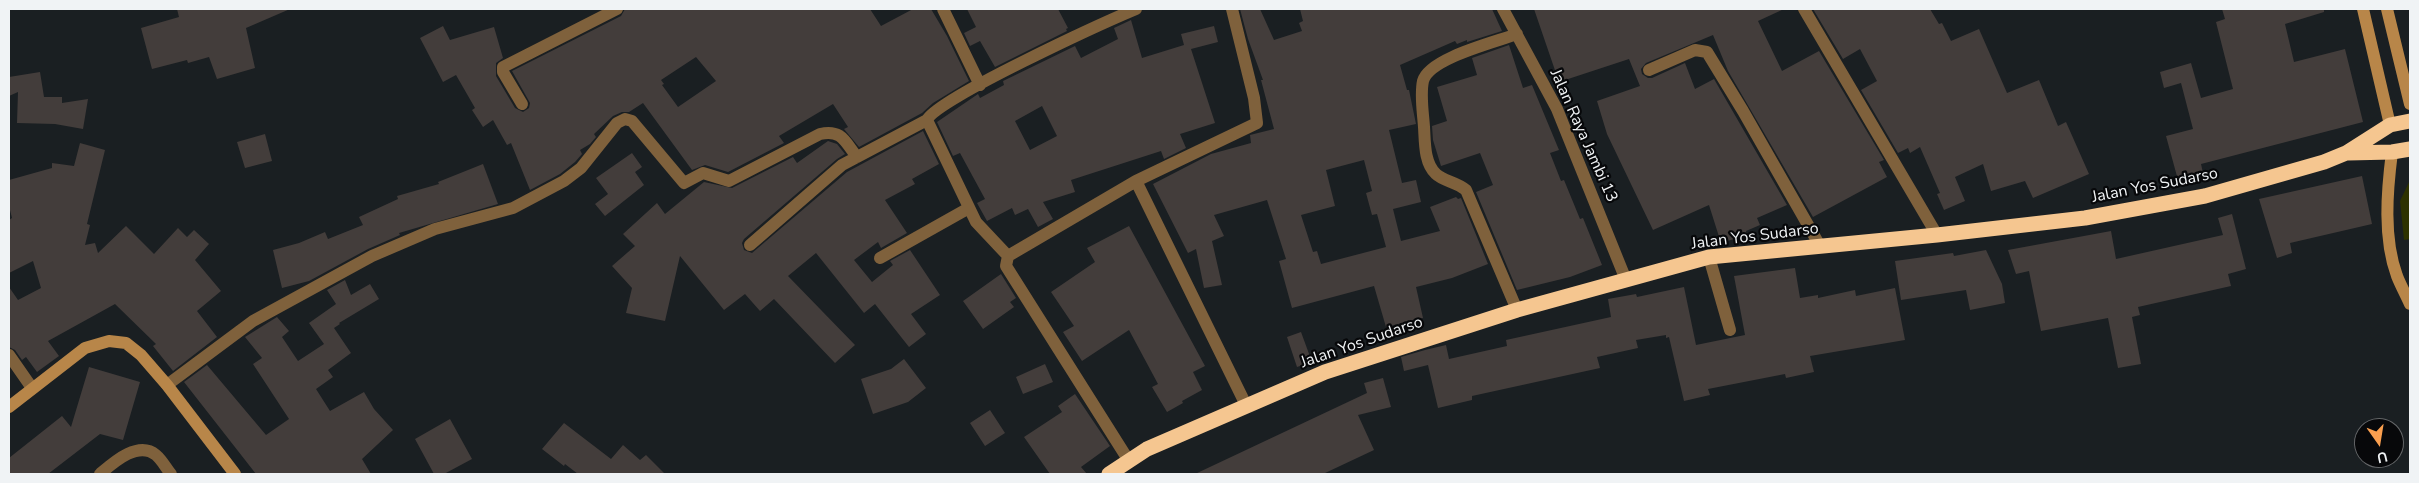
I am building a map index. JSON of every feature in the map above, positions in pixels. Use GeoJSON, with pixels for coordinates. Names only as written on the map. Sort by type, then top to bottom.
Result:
{"type":"FeatureCollection","features":[{"type":"Feature","properties":{"kind":"highway"},"geometry":{"type":"LineString","coordinates":[[2392,152],[2390,125],[2410,121]]}},
{"type":"Feature","properties":{"kind":"highway","name":"Jalan Yos Sudarso"},"geometry":{"type":"LineString","coordinates":[[1109,474],[1147,449],[1325,372],[1517,310],[1709,256],[1937,235],[2085,218],[2205,196],[2324,162],[2346,153],[2390,125]]}},
{"type":"Feature","properties":{"kind":"highway","name":"Jalan Yos Sudarso"},"geometry":{"type":"LineString","coordinates":[[2346,153],[2392,152],[2410,149]]}},
{"type":"Feature","properties":{"kind":"street"},"geometry":{"type":"LineString","coordinates":[[522,104],[503,72],[503,67],[617,9]]}},
{"type":"Feature","properties":{"kind":"street"},"geometry":{"type":"LineString","coordinates":[[943,9],[980,85]]}},
{"type":"Feature","properties":{"kind":"street"},"geometry":{"type":"LineString","coordinates":[[750,245],[842,165],[927,120],[934,110],[980,85],[1084,31],[1136,9]]}},
{"type":"Feature","properties":{"kind":"street"},"geometry":{"type":"LineString","coordinates":[[1129,461],[1006,266],[1008,256],[1136,181],[1257,123],[1254,98],[1232,9]]}},
{"type":"Feature","properties":{"kind":"street","name":"Jalan Raya Jambi 13"},"geometry":{"type":"LineString","coordinates":[[1503,9],[1557,109],[1626,280]]}},
{"type":"Feature","properties":{"kind":"street"},"geometry":{"type":"LineString","coordinates":[[1804,9],[1937,235]]}},
{"type":"Feature","properties":{"kind":"street"},"geometry":{"type":"LineString","coordinates":[[2363,9],[2390,125]]}},
{"type":"Feature","properties":{"kind":"street"},"geometry":{"type":"LineString","coordinates":[[2387,9],[2410,104]]}},
{"type":"Feature","properties":{"kind":"street"},"geometry":{"type":"LineString","coordinates":[[1517,34],[1437,65],[1426,75],[1422,97],[1429,167],[1437,176],[1458,183],[1466,190],[1517,310]]}},
{"type":"Feature","properties":{"kind":"street"},"geometry":{"type":"LineString","coordinates":[[1649,70],[1695,50],[1707,52],[1744,111],[1820,246]]}},
{"type":"Feature","properties":{"kind":"street"},"geometry":{"type":"LineString","coordinates":[[167,385],[253,321],[372,256],[435,229],[513,208],[564,181],[581,168],[617,123],[624,119],[632,121],[684,183],[704,173],[729,181],[820,134],[830,132],[841,136],[858,157]]}},
{"type":"Feature","properties":{"kind":"street"},"geometry":{"type":"LineString","coordinates":[[927,120],[976,222],[1008,256]]}},
{"type":"Feature","properties":{"kind":"street"},"geometry":{"type":"LineString","coordinates":[[2392,152],[2389,171],[2389,242],[2397,275],[2410,304]]}},
{"type":"Feature","properties":{"kind":"street"},"geometry":{"type":"LineString","coordinates":[[1136,181],[1246,405]]}},
{"type":"Feature","properties":{"kind":"street"},"geometry":{"type":"LineString","coordinates":[[880,258],[969,208]]}},
{"type":"Feature","properties":{"kind":"street"},"geometry":{"type":"LineString","coordinates":[[1709,256],[1730,330]]}},
{"type":"Feature","properties":{"kind":"street"},"geometry":{"type":"LineString","coordinates":[[9,407],[86,348],[109,341],[118,341],[133,347],[167,385],[235,474]]}},
{"type":"Feature","properties":{"kind":"street"},"geometry":{"type":"LineString","coordinates":[[9,355],[32,388]]}},
{"type":"Feature","properties":{"kind":"street"},"geometry":{"type":"LineString","coordinates":[[100,474],[121,458],[139,450],[156,455],[171,474]]}},
{"type":"Feature","properties":{"kind":"green space"},"geometry":{"type":"Polygon","coordinates":[[[2410,180],[2410,239],[2404,240],[2400,201],[2410,180]]]}},
{"type":"Feature","properties":{"kind":"building"},"geometry":{"type":"Polygon","coordinates":[[[177,9],[290,9],[246,28],[255,68],[217,79],[209,57],[188,63],[187,60],[152,69],[141,28],[179,17],[177,9]]]}},
{"type":"Feature","properties":{"kind":"building"},"geometry":{"type":"Polygon","coordinates":[[[625,9],[870,9],[881,26],[913,9],[931,9],[947,36],[969,81],[933,103],[922,113],[859,147],[844,129],[848,127],[833,104],[779,136],[784,143],[728,172],[705,165],[692,170],[643,103],[629,112],[622,112],[613,116],[594,134],[596,137],[590,144],[580,150],[582,154],[575,162],[560,174],[530,190],[511,143],[507,145],[493,120],[483,127],[472,110],[475,108],[456,75],[443,82],[420,38],[443,26],[450,40],[494,27],[503,58],[496,63],[496,76],[515,108],[523,112],[529,108],[530,103],[512,71],[621,16],[625,9]],[[696,57],[661,80],[664,84],[662,85],[678,107],[716,81],[696,57]]]}},
{"type":"Feature","properties":{"kind":"building"},"geometry":{"type":"Polygon","coordinates":[[[967,9],[1058,9],[1068,28],[1066,29],[1067,31],[995,67],[980,41],[970,46],[964,33],[976,27],[967,9]]]}},
{"type":"Feature","properties":{"kind":"building"},"geometry":{"type":"Polygon","coordinates":[[[1240,9],[1260,9],[1274,40],[1302,31],[1299,23],[1303,21],[1300,9],[1492,9],[1502,31],[1467,42],[1467,40],[1457,44],[1455,41],[1400,65],[1407,90],[1409,90],[1416,124],[1389,130],[1402,183],[1416,180],[1421,202],[1393,209],[1401,241],[1440,231],[1430,207],[1456,197],[1458,199],[1461,198],[1488,264],[1452,278],[1416,287],[1423,318],[1386,327],[1374,286],[1292,308],[1279,261],[1286,259],[1267,200],[1214,215],[1224,236],[1212,241],[1222,285],[1204,288],[1196,249],[1188,253],[1153,184],[1211,154],[1251,143],[1250,135],[1274,129],[1261,80],[1263,80],[1248,39],[1240,9]],[[1364,160],[1326,170],[1335,206],[1301,215],[1313,252],[1317,251],[1321,264],[1386,247],[1377,214],[1372,215],[1366,193],[1372,191],[1364,160]]]}},
{"type":"Feature","properties":{"kind":"building"},"geometry":{"type":"Polygon","coordinates":[[[1534,9],[1784,9],[1758,21],[1782,71],[1819,51],[1884,160],[1879,162],[1887,177],[1813,217],[1728,71],[1713,35],[1646,63],[1641,69],[1642,74],[1652,78],[1685,63],[1695,89],[1714,79],[1787,205],[1757,218],[1760,225],[1746,231],[1747,235],[1721,243],[1709,205],[1653,230],[1607,134],[1597,101],[1640,86],[1629,59],[1559,82],[1534,9]]]}},
{"type":"Feature","properties":{"kind":"building"},"geometry":{"type":"Polygon","coordinates":[[[1813,9],[1930,9],[1939,24],[1942,23],[1951,41],[1979,29],[2007,93],[2039,80],[2058,126],[2066,122],[2089,174],[2033,198],[2025,181],[1991,191],[1983,164],[1955,177],[1965,201],[1944,210],[1937,194],[1940,193],[1920,147],[1910,153],[1908,148],[1898,153],[1861,90],[1877,81],[1860,49],[1843,59],[1813,9]]]}},
{"type":"Feature","properties":{"kind":"building"},"geometry":{"type":"Polygon","coordinates":[[[2222,9],[2324,9],[2324,12],[2285,24],[2294,62],[2345,49],[2363,122],[2201,164],[2203,173],[2178,180],[2166,136],[2193,129],[2181,83],[2164,88],[2160,72],[2191,63],[2201,98],[2233,89],[2216,22],[2225,19],[2222,9]]]}},
{"type":"Feature","properties":{"kind":"building"},"geometry":{"type":"Polygon","coordinates":[[[1131,20],[1142,58],[1184,45],[1181,34],[1214,26],[1218,42],[1191,49],[1215,123],[1180,134],[1186,148],[1164,159],[1161,151],[1071,180],[1075,192],[1043,202],[1053,219],[1038,227],[1028,209],[1015,215],[1012,208],[987,221],[977,203],[985,199],[960,153],[953,156],[937,122],[978,94],[980,98],[1004,85],[1003,81],[1075,46],[1081,58],[1118,39],[1114,28],[1131,20]],[[1042,106],[1015,121],[1030,150],[1057,136],[1042,106]]]}},
{"type":"Feature","properties":{"kind":"building"},"geometry":{"type":"Polygon","coordinates":[[[1509,45],[1523,88],[1532,85],[1559,150],[1550,153],[1561,181],[1564,180],[1580,219],[1583,218],[1602,265],[1570,277],[1517,290],[1476,192],[1493,185],[1480,153],[1441,166],[1433,140],[1432,126],[1447,121],[1437,87],[1477,75],[1472,58],[1509,45]]]}},
{"type":"Feature","properties":{"kind":"building"},"geometry":{"type":"Polygon","coordinates":[[[40,72],[44,97],[62,97],[62,103],[88,99],[83,129],[55,124],[17,123],[18,92],[9,96],[9,77],[40,72]]]}},
{"type":"Feature","properties":{"kind":"building"},"geometry":{"type":"Polygon","coordinates":[[[923,131],[939,164],[912,179],[915,184],[885,200],[907,233],[881,248],[878,242],[854,260],[872,282],[893,265],[890,261],[910,250],[940,295],[911,314],[926,334],[909,347],[875,304],[864,313],[816,253],[788,276],[855,345],[835,363],[774,299],[760,311],[745,294],[724,310],[680,256],[665,321],[626,313],[632,288],[612,266],[635,246],[623,234],[657,203],[665,214],[704,182],[732,188],[793,157],[797,163],[828,141],[837,144],[845,154],[744,239],[742,243],[744,250],[752,253],[847,172],[923,131]]]}},
{"type":"Feature","properties":{"kind":"building"},"geometry":{"type":"Polygon","coordinates":[[[265,134],[272,161],[245,168],[237,142],[265,134]]]}},
{"type":"Feature","properties":{"kind":"building"},"geometry":{"type":"Polygon","coordinates":[[[80,143],[105,150],[87,224],[90,225],[85,245],[95,243],[98,253],[126,226],[154,254],[178,228],[187,237],[194,230],[209,244],[195,260],[221,291],[197,311],[217,337],[173,371],[153,346],[156,344],[115,304],[48,341],[59,356],[37,372],[26,357],[22,360],[15,350],[9,347],[9,287],[18,300],[41,288],[33,261],[9,273],[9,220],[12,218],[9,206],[9,180],[52,168],[52,163],[74,166],[80,143]]]}},
{"type":"Feature","properties":{"kind":"building"},"geometry":{"type":"Polygon","coordinates":[[[632,153],[642,167],[635,172],[644,185],[605,216],[595,204],[608,194],[596,178],[632,153]]]}},
{"type":"Feature","properties":{"kind":"building"},"geometry":{"type":"Polygon","coordinates":[[[483,164],[498,204],[399,233],[400,235],[368,249],[309,281],[282,288],[273,250],[299,243],[325,232],[328,239],[363,225],[359,217],[398,199],[397,196],[439,184],[438,182],[483,164]]]}},
{"type":"Feature","properties":{"kind":"building"},"geometry":{"type":"Polygon","coordinates":[[[2362,176],[2372,224],[2290,243],[2292,253],[2277,258],[2259,199],[2362,176]]]}},
{"type":"Feature","properties":{"kind":"building"},"geometry":{"type":"Polygon","coordinates":[[[2232,214],[2246,269],[2228,274],[2231,286],[2138,307],[2140,315],[2132,317],[2141,364],[2118,368],[2108,318],[2041,331],[2029,271],[2016,274],[2008,250],[2111,231],[2116,259],[2223,235],[2218,218],[2232,214]]]}},
{"type":"Feature","properties":{"kind":"building"},"geometry":{"type":"Polygon","coordinates":[[[1129,226],[1205,366],[1193,372],[1202,390],[1167,412],[1152,387],[1158,384],[1129,330],[1082,361],[1063,332],[1074,326],[1051,292],[1095,262],[1087,248],[1129,226]]]}},
{"type":"Feature","properties":{"kind":"building"},"geometry":{"type":"Polygon","coordinates":[[[1986,250],[2002,284],[2005,303],[1970,310],[1966,290],[1901,300],[1895,261],[1953,253],[1954,256],[1986,250]]]}},
{"type":"Feature","properties":{"kind":"building"},"geometry":{"type":"Polygon","coordinates":[[[1795,268],[1800,298],[1818,295],[1818,298],[1855,290],[1856,296],[1895,288],[1905,340],[1810,356],[1814,372],[1786,378],[1785,374],[1708,389],[1710,395],[1684,401],[1669,337],[1666,338],[1666,335],[1636,340],[1638,348],[1597,357],[1600,368],[1472,396],[1472,400],[1438,408],[1428,365],[1404,371],[1401,357],[1446,345],[1449,359],[1507,346],[1506,340],[1611,317],[1608,299],[1636,294],[1637,297],[1684,287],[1696,345],[1745,335],[1734,276],[1795,268]]]}},
{"type":"Feature","properties":{"kind":"building"},"geometry":{"type":"Polygon","coordinates":[[[1001,274],[1016,298],[1010,302],[1014,307],[983,329],[963,301],[1001,274]]]}},
{"type":"Feature","properties":{"kind":"building"},"geometry":{"type":"Polygon","coordinates":[[[345,280],[351,295],[370,284],[379,299],[334,328],[351,353],[328,370],[333,377],[316,389],[330,411],[364,392],[374,409],[393,430],[362,459],[371,474],[256,474],[184,382],[207,365],[266,435],[289,419],[253,364],[262,358],[245,337],[277,317],[289,331],[282,337],[298,361],[324,344],[309,323],[336,304],[327,290],[345,280]]]}},
{"type":"Feature","properties":{"kind":"building"},"geometry":{"type":"Polygon","coordinates":[[[1301,332],[1312,362],[1297,367],[1287,337],[1301,332]]]}},
{"type":"Feature","properties":{"kind":"building"},"geometry":{"type":"Polygon","coordinates":[[[904,359],[926,388],[908,402],[873,414],[861,379],[891,369],[904,359]]]}},
{"type":"Feature","properties":{"kind":"building"},"geometry":{"type":"Polygon","coordinates":[[[1045,364],[1053,382],[1023,394],[1016,377],[1045,364]]]}},
{"type":"Feature","properties":{"kind":"building"},"geometry":{"type":"Polygon","coordinates":[[[89,367],[140,382],[123,440],[100,434],[48,474],[9,474],[9,458],[62,416],[71,427],[89,367]]]}},
{"type":"Feature","properties":{"kind":"building"},"geometry":{"type":"Polygon","coordinates":[[[1383,378],[1391,407],[1358,415],[1374,450],[1323,474],[1195,474],[1367,393],[1364,383],[1383,378]]]}},
{"type":"Feature","properties":{"kind":"building"},"geometry":{"type":"Polygon","coordinates":[[[1075,394],[1110,446],[1081,467],[1087,474],[1050,474],[1024,437],[1062,412],[1058,406],[1075,394]]]}},
{"type":"Feature","properties":{"kind":"building"},"geometry":{"type":"Polygon","coordinates":[[[990,410],[1005,433],[985,446],[970,423],[990,410]]]}},
{"type":"Feature","properties":{"kind":"building"},"geometry":{"type":"Polygon","coordinates":[[[450,419],[472,459],[444,474],[434,474],[415,439],[450,419]]]}},
{"type":"Feature","properties":{"kind":"building"},"geometry":{"type":"Polygon","coordinates":[[[564,423],[611,459],[623,445],[640,460],[646,455],[665,474],[578,474],[542,449],[564,423]]]}}]}
